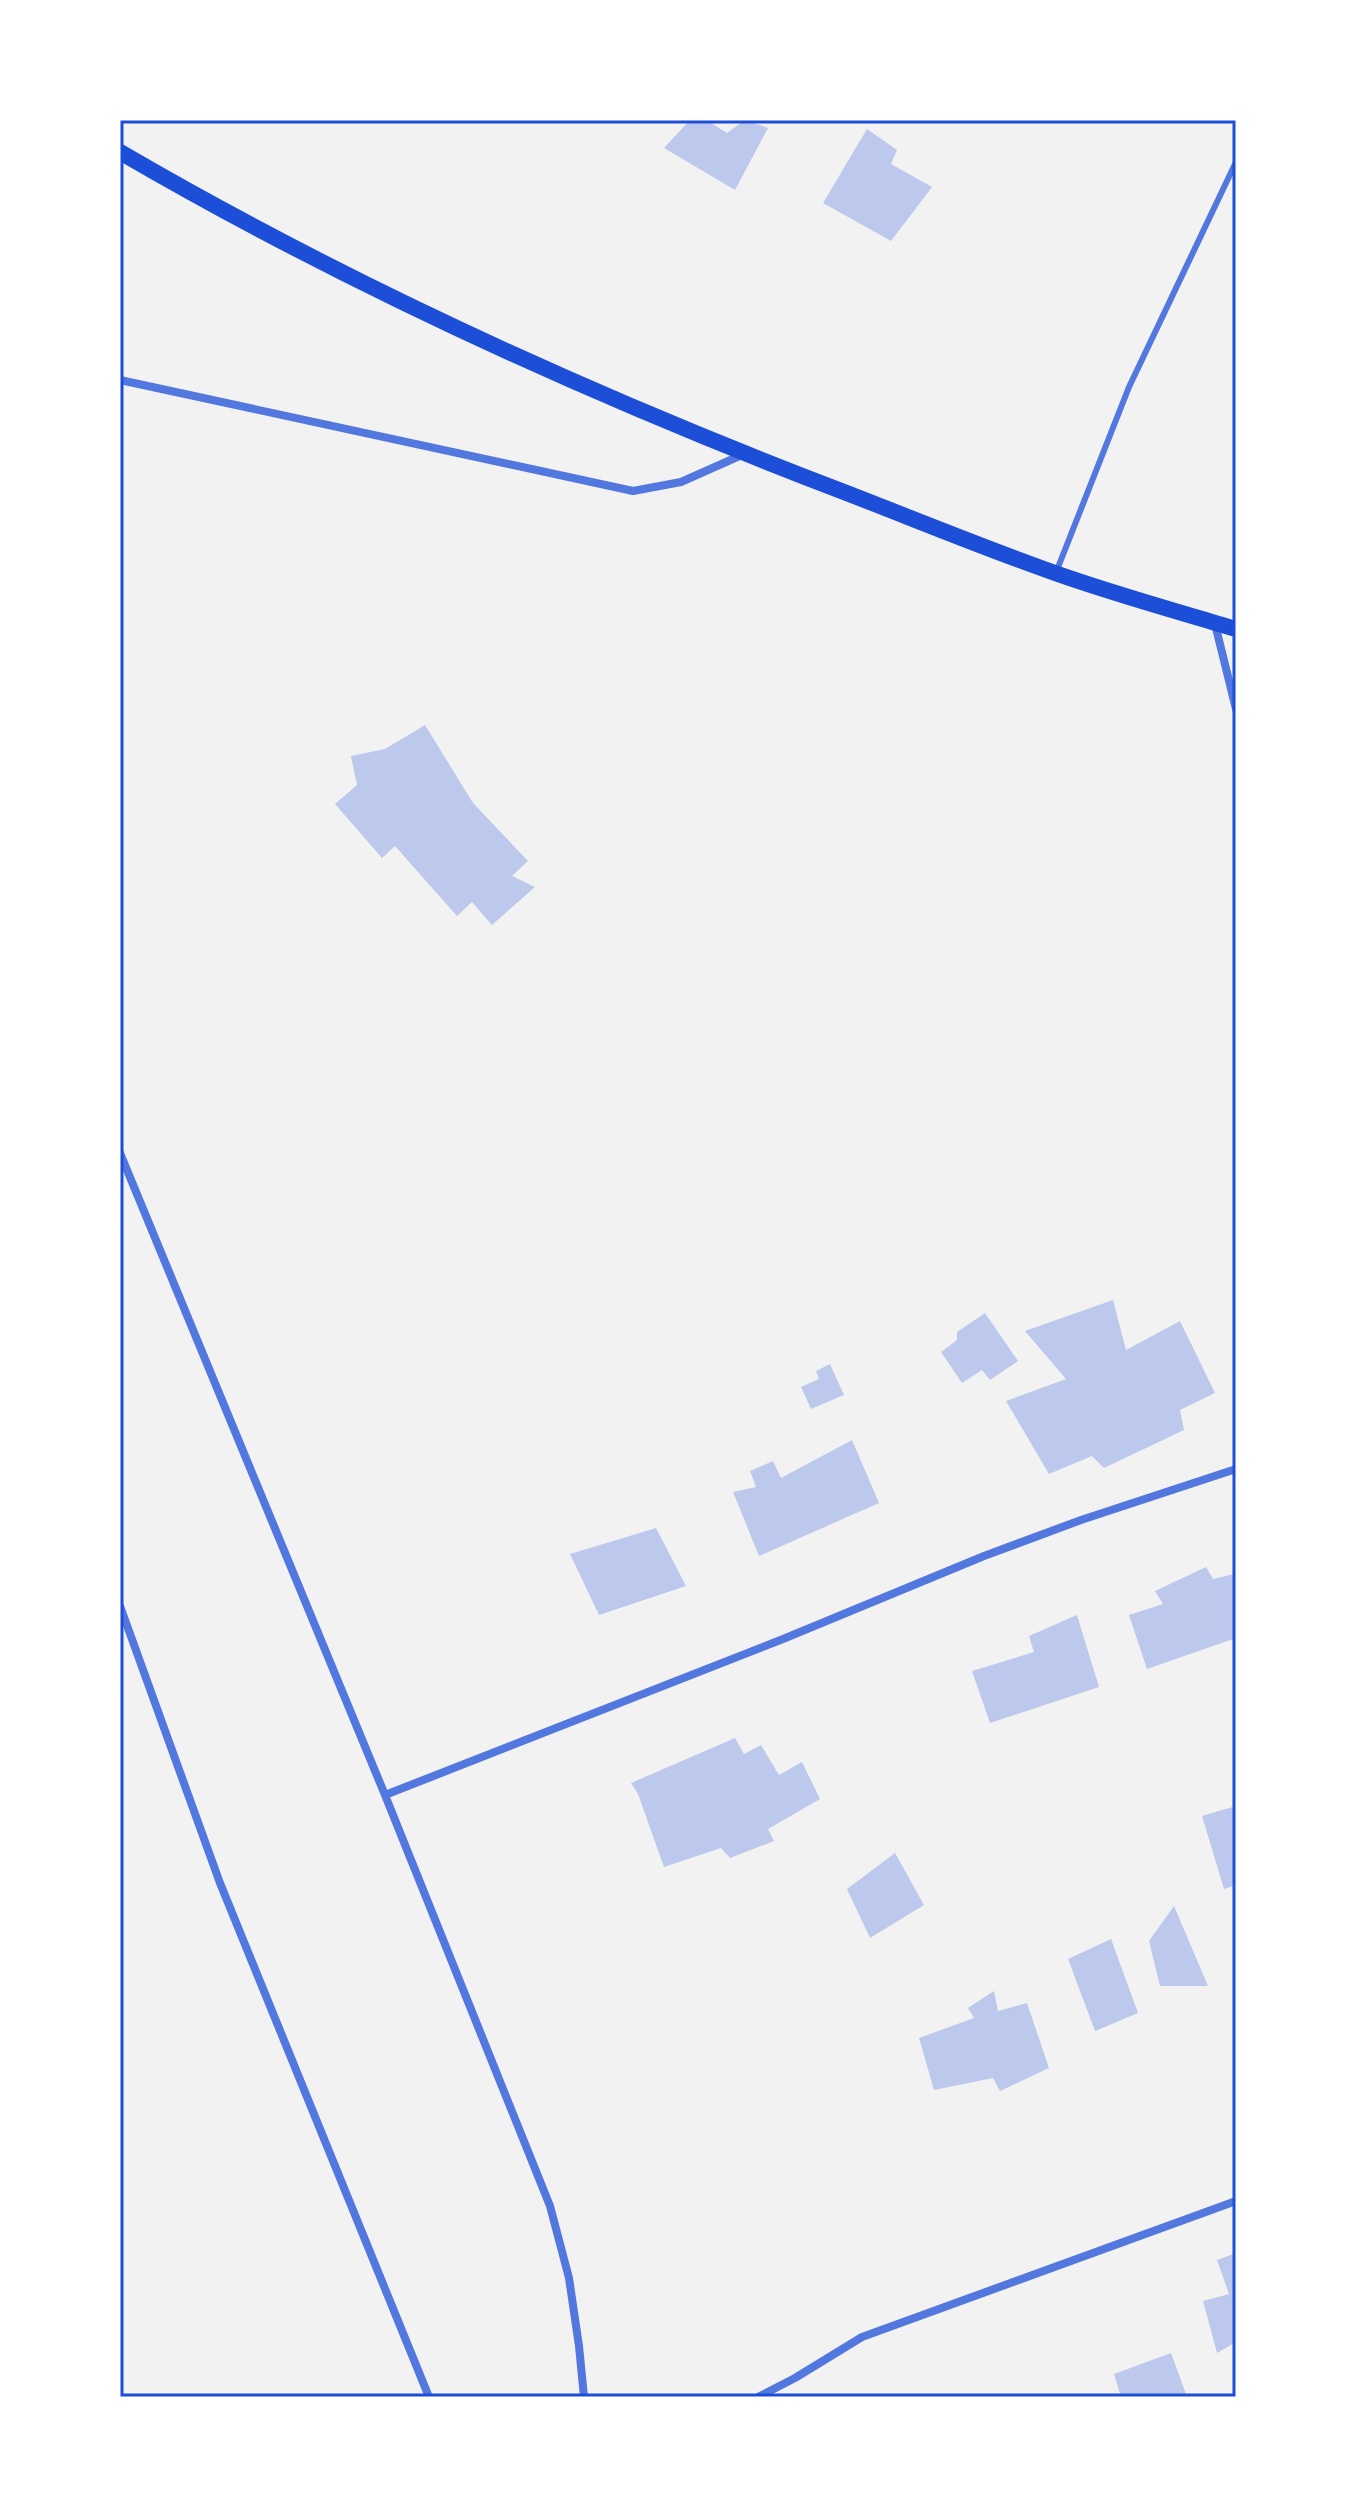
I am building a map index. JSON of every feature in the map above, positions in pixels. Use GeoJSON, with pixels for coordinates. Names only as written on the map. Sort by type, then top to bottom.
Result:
{"type":"FeatureCollection","features":[{"type":"Feature","properties":{"kind":"main road"},"geometry":{"type":"LineString","coordinates":[[120,152],[204,201],[410,306],[631,408],[1056,573],[1236,629]]}},
{"type":"Feature","properties":{"kind":"street"},"geometry":{"type":"LineString","coordinates":[[120,380],[633,491],[681,482],[744,454]]}},
{"type":"Feature","properties":{"kind":"street"},"geometry":{"type":"LineString","coordinates":[[1215,623],[1236,709]]}},
{"type":"Feature","properties":{"kind":"street"},"geometry":{"type":"LineString","coordinates":[[120,1153],[385,1795],[550,2206],[569,2278],[584,2397]]}},
{"type":"Feature","properties":{"kind":"street"},"geometry":{"type":"LineString","coordinates":[[385,1795],[783,1639],[984,1556],[1094,1515],[1236,1469]]}},
{"type":"Feature","properties":{"kind":"street"},"geometry":{"type":"LineString","coordinates":[[120,1606],[220,1883],[429,2397]]}},
{"type":"Feature","properties":{"kind":"street"},"geometry":{"type":"LineString","coordinates":[[758,2397],[862,2337],[1236,2201]]}},
{"type":"Feature","properties":{"kind":"lane"},"geometry":{"type":"LineString","coordinates":[[1056,573],[1129,387],[1236,162]]}},
{"type":"Feature","properties":{"kind":"building"},"geometry":{"type":"Polygon","coordinates":[[[690,120],[706,120],[727,133],[745,120],[768,128],[735,190],[664,148],[690,120]]]}},
{"type":"Feature","properties":{"kind":"building"},"geometry":{"type":"Polygon","coordinates":[[[867,129],[897,150],[891,164],[932,187],[891,241],[823,203],[867,129]]]}},
{"type":"Feature","properties":{"kind":"building"},"geometry":{"type":"Polygon","coordinates":[[[425,725],[473,803],[528,861],[512,876],[535,887],[492,925],[472,902],[457,916],[395,846],[382,858],[335,804],[357,785],[351,756],[385,749],[425,725]]]}},
{"type":"Feature","properties":{"kind":"building"},"geometry":{"type":"Polygon","coordinates":[[[1113,1300],[1126,1350],[1180,1321],[1215,1393],[1180,1410],[1184,1430],[1104,1468],[1092,1456],[1049,1474],[1006,1401],[1066,1379],[1025,1331],[1113,1300]]]}},
{"type":"Feature","properties":{"kind":"building"},"geometry":{"type":"Polygon","coordinates":[[[985,1313],[1018,1361],[990,1380],[982,1370],[962,1383],[941,1352],[957,1340],[957,1332],[985,1313]]]}},
{"type":"Feature","properties":{"kind":"building"},"geometry":{"type":"Polygon","coordinates":[[[830,1364],[844,1395],[811,1409],[801,1387],[819,1379],[816,1371],[830,1364]]]}},
{"type":"Feature","properties":{"kind":"building"},"geometry":{"type":"Polygon","coordinates":[[[852,1440],[879,1503],[759,1556],[733,1492],[756,1487],[750,1471],[773,1461],[781,1478],[852,1440]]]}},
{"type":"Feature","properties":{"kind":"building"},"geometry":{"type":"Polygon","coordinates":[[[656,1528],[686,1586],[599,1615],[570,1554],[656,1528]]]}},
{"type":"Feature","properties":{"kind":"building"},"geometry":{"type":"Polygon","coordinates":[[[1206,1567],[1213,1579],[1234,1574],[1236,1638],[1147,1669],[1129,1615],[1163,1604],[1155,1591],[1206,1567]]]}},
{"type":"Feature","properties":{"kind":"building"},"geometry":{"type":"Polygon","coordinates":[[[1077,1615],[1099,1687],[990,1723],[972,1671],[1034,1652],[1029,1636],[1077,1615]]]}},
{"type":"Feature","properties":{"kind":"building"},"geometry":{"type":"Polygon","coordinates":[[[735,1738],[744,1754],[761,1745],[779,1775],[802,1762],[820,1799],[768,1829],[774,1841],[730,1858],[721,1848],[664,1867],[638,1794],[631,1783],[735,1738]]]}},
{"type":"Feature","properties":{"kind":"building"},"geometry":{"type":"Polygon","coordinates":[[[1236,1806],[1236,1885],[1224,1889],[1202,1816],[1236,1806]]]}},
{"type":"Feature","properties":{"kind":"building"},"geometry":{"type":"Polygon","coordinates":[[[895,1853],[924,1905],[870,1938],[847,1889],[895,1853]]]}},
{"type":"Feature","properties":{"kind":"building"},"geometry":{"type":"Polygon","coordinates":[[[1174,1906],[1208,1986],[1160,1986],[1149,1941],[1174,1906]]]}},
{"type":"Feature","properties":{"kind":"building"},"geometry":{"type":"Polygon","coordinates":[[[1111,1939],[1138,2013],[1095,2031],[1068,1959],[1111,1939]]]}},
{"type":"Feature","properties":{"kind":"building"},"geometry":{"type":"Polygon","coordinates":[[[994,1991],[998,2011],[1027,2003],[1049,2068],[1000,2091],[993,2078],[934,2090],[919,2038],[974,2018],[968,2008],[994,1991]]]}},
{"type":"Feature","properties":{"kind":"building"},"geometry":{"type":"Polygon","coordinates":[[[1236,2253],[1236,2342],[1217,2353],[1203,2301],[1229,2294],[1217,2260],[1236,2253]]]}},
{"type":"Feature","properties":{"kind":"building"},"geometry":{"type":"Polygon","coordinates":[[[1171,2353],[1186,2394],[1200,2397],[1121,2397],[1114,2374],[1171,2353]]]}}]}
